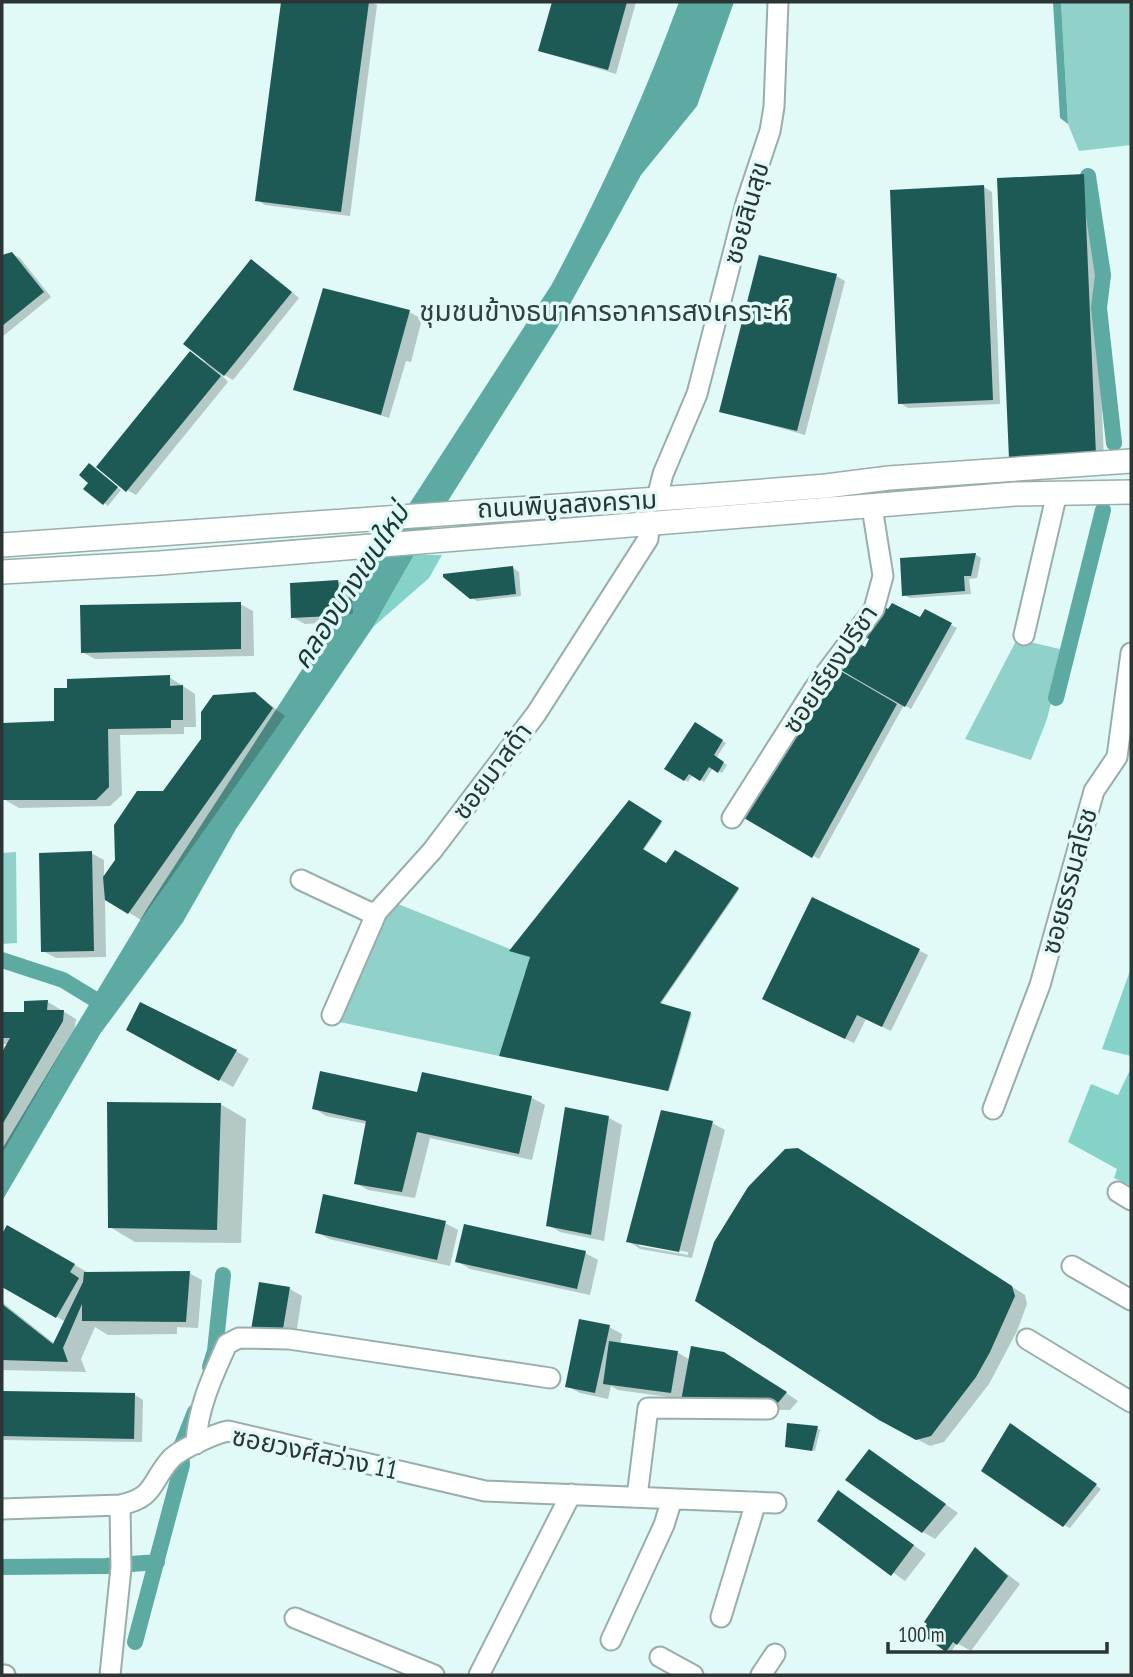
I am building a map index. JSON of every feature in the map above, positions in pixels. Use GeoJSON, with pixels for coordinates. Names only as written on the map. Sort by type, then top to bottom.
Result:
{"type":"FeatureCollection","features":[{"type":"Feature","properties":{"kind":"main road","name":"ถนนพิบูลสงคราม"},"geometry":{"type":"LineString","coordinates":[[2,545],[826,486],[889,478],[1131,461]]}},
{"type":"Feature","properties":{"kind":"main road"},"geometry":{"type":"LineString","coordinates":[[889,478],[909,493],[1003,486],[1009,487],[1015,494]]}},
{"type":"Feature","properties":{"kind":"main road"},"geometry":{"type":"LineString","coordinates":[[826,486],[835,491],[864,494],[872,507]]}},
{"type":"Feature","properties":{"kind":"main road","name":"ถนนพิบูลสงคราม"},"geometry":{"type":"LineString","coordinates":[[2,572],[649,525],[1015,494],[1131,492]]}},
{"type":"Feature","properties":{"kind":"street","name":"ซอยสินสุข"},"geometry":{"type":"LineString","coordinates":[[657,498],[663,474],[697,394],[746,203],[770,131],[774,107],[778,2]]}},
{"type":"Feature","properties":{"kind":"street"},"geometry":{"type":"LineString","coordinates":[[1024,635],[1057,493]]}},
{"type":"Feature","properties":{"kind":"street","name":"ซอยเรียงปรีชา"},"geometry":{"type":"LineString","coordinates":[[732,818],[814,689],[874,610],[883,576],[872,507]]}},
{"type":"Feature","properties":{"kind":"street","name":"ซอยมาสด้า"},"geometry":{"type":"LineString","coordinates":[[332,1015],[377,912],[432,851],[539,709],[648,540],[649,525]]}},
{"type":"Feature","properties":{"kind":"street","name":"ซอยธรรมสโรช"},"geometry":{"type":"LineString","coordinates":[[993,1109],[1041,985],[1094,790],[1117,757],[1131,653]]}},
{"type":"Feature","properties":{"kind":"street"},"geometry":{"type":"LineString","coordinates":[[301,880],[369,912],[377,912]]}},
{"type":"Feature","properties":{"kind":"street"},"geometry":{"type":"LineString","coordinates":[[1072,1266],[1131,1300]]}},
{"type":"Feature","properties":{"kind":"street"},"geometry":{"type":"LineString","coordinates":[[2,1509],[120,1505],[136,1502],[151,1491],[185,1450],[227,1344],[239,1338],[289,1339],[550,1378]]}},
{"type":"Feature","properties":{"kind":"street"},"geometry":{"type":"LineString","coordinates":[[1027,1339],[1131,1402]]}},
{"type":"Feature","properties":{"kind":"street"},"geometry":{"type":"LineString","coordinates":[[637,1497],[648,1408],[768,1409]]}},
{"type":"Feature","properties":{"kind":"street","name":"ซอยวงศ์สว่าง 11"},"geometry":{"type":"LineString","coordinates":[[185,1450],[228,1431],[485,1491],[776,1503]]}},
{"type":"Feature","properties":{"kind":"street"},"geometry":{"type":"LineString","coordinates":[[479,1675],[571,1494]]}},
{"type":"Feature","properties":{"kind":"street"},"geometry":{"type":"LineString","coordinates":[[611,1640],[664,1525],[672,1499]]}},
{"type":"Feature","properties":{"kind":"street"},"geometry":{"type":"LineString","coordinates":[[721,1617],[756,1502]]}},
{"type":"Feature","properties":{"kind":"street"},"geometry":{"type":"LineString","coordinates":[[110,1675],[121,1567],[120,1505]]}},
{"type":"Feature","properties":{"kind":"street"},"geometry":{"type":"LineString","coordinates":[[295,1618],[434,1675]]}},
{"type":"Feature","properties":{"kind":"street"},"geometry":{"type":"LineString","coordinates":[[761,1675],[775,1654]]}},
{"type":"Feature","properties":{"kind":"street"},"geometry":{"type":"LineString","coordinates":[[660,1657],[693,1675]]}},
{"type":"Feature","properties":{"kind":"shaded area","name":"คลองบางเขนใหม่"},"geometry":{"type":"Polygon","coordinates":[[[679,2],[734,2],[697,106],[641,175],[557,328],[414,555],[373,627],[236,829],[183,922],[100,1034],[2,1201],[2,1149],[148,907],[552,284],[620,145],[679,2]]]}},
{"type":"Feature","properties":{"kind":"shaded area"},"geometry":{"type":"Polygon","coordinates":[[[1053,2],[1061,2],[1068,124],[1060,118],[1053,2]]]}},
{"type":"Feature","properties":{"kind":"shaded area"},"geometry":{"type":"Polygon","coordinates":[[[1061,2],[1131,2],[1131,145],[1079,151],[1068,124],[1061,2]]]}},
{"type":"Feature","properties":{"kind":"shaded area"},"geometry":{"type":"Polygon","coordinates":[[[414,555],[442,555],[429,578],[373,627],[414,555]]]}},
{"type":"Feature","properties":{"kind":"shaded area"},"geometry":{"type":"Polygon","coordinates":[[[1017,639],[1064,650],[1047,719],[1031,760],[965,739],[1017,639]]]}},
{"type":"Feature","properties":{"kind":"shaded area"},"geometry":{"type":"Polygon","coordinates":[[[16,852],[17,943],[2,944],[2,853],[16,852]]]}},
{"type":"Feature","properties":{"kind":"shaded area"},"geometry":{"type":"Polygon","coordinates":[[[393,902],[530,957],[499,1056],[335,1021],[393,902]]]}},
{"type":"Feature","properties":{"kind":"shaded area"},"geometry":{"type":"Polygon","coordinates":[[[1131,968],[1131,1056],[1102,1049],[1131,968]]]}},
{"type":"Feature","properties":{"kind":"shaded area"},"geometry":{"type":"Polygon","coordinates":[[[1131,1068],[1131,1186],[1114,1178],[1117,1169],[1068,1142],[1091,1084],[1118,1095],[1131,1068]]]}},
{"type":"Feature","properties":{"kind":"building"},"geometry":{"type":"Polygon","coordinates":[[[281,2],[369,2],[341,212],[255,201],[281,2]]]}},
{"type":"Feature","properties":{"kind":"building"},"geometry":{"type":"Polygon","coordinates":[[[552,2],[627,2],[608,70],[538,51],[552,2]]]}},
{"type":"Feature","properties":{"kind":"building"},"geometry":{"type":"Polygon","coordinates":[[[1084,174],[1096,455],[1009,459],[997,178],[1084,174]]]}},
{"type":"Feature","properties":{"kind":"building"},"geometry":{"type":"Polygon","coordinates":[[[984,185],[993,400],[898,404],[890,190],[984,185]]]}},
{"type":"Feature","properties":{"kind":"building"},"geometry":{"type":"Polygon","coordinates":[[[12,252],[44,292],[2,326],[2,255],[12,252]]]}},
{"type":"Feature","properties":{"kind":"building"},"geometry":{"type":"Polygon","coordinates":[[[759,255],[837,274],[797,431],[719,412],[759,255]]]}},
{"type":"Feature","properties":{"kind":"building"},"geometry":{"type":"Polygon","coordinates":[[[251,259],[292,292],[224,376],[183,344],[251,259]]]}},
{"type":"Feature","properties":{"kind":"building"},"geometry":{"type":"Polygon","coordinates":[[[323,288],[410,310],[381,415],[293,390],[323,288]]]}},
{"type":"Feature","properties":{"kind":"building"},"geometry":{"type":"Polygon","coordinates":[[[190,351],[221,376],[126,492],[96,467],[190,351]]]}},
{"type":"Feature","properties":{"kind":"building"},"geometry":{"type":"Polygon","coordinates":[[[89,463],[118,487],[103,505],[83,489],[88,483],[79,475],[89,463]]]}},
{"type":"Feature","properties":{"kind":"building"},"geometry":{"type":"Polygon","coordinates":[[[976,553],[971,576],[964,576],[965,591],[902,596],[900,558],[976,553]]]}},
{"type":"Feature","properties":{"kind":"building"},"geometry":{"type":"Polygon","coordinates":[[[513,566],[516,594],[470,599],[443,577],[443,574],[513,566]]]}},
{"type":"Feature","properties":{"kind":"building"},"geometry":{"type":"Polygon","coordinates":[[[338,580],[341,607],[330,607],[330,616],[291,618],[290,583],[338,580]]]}},
{"type":"Feature","properties":{"kind":"building"},"geometry":{"type":"Polygon","coordinates":[[[241,602],[241,649],[81,653],[80,605],[241,602]]]}},
{"type":"Feature","properties":{"kind":"building"},"geometry":{"type":"Polygon","coordinates":[[[892,603],[920,617],[925,609],[952,623],[905,707],[839,669],[857,642],[865,647],[869,639],[861,635],[881,605],[888,609],[892,603]]]}},
{"type":"Feature","properties":{"kind":"building"},"geometry":{"type":"Polygon","coordinates":[[[839,670],[897,704],[812,858],[744,818],[757,790],[839,670]]]}},
{"type":"Feature","properties":{"kind":"building"},"geometry":{"type":"Polygon","coordinates":[[[170,675],[170,686],[183,685],[183,720],[171,720],[171,728],[108,729],[109,787],[96,800],[2,800],[2,723],[54,721],[54,688],[67,688],[67,679],[170,675]]]}},
{"type":"Feature","properties":{"kind":"building"},"geometry":{"type":"Polygon","coordinates":[[[255,692],[273,708],[128,914],[105,900],[103,877],[115,860],[114,825],[137,791],[163,791],[201,739],[201,712],[213,695],[255,692]]]}},
{"type":"Feature","properties":{"kind":"building"},"geometry":{"type":"Polygon","coordinates":[[[695,722],[723,740],[714,755],[724,762],[718,773],[709,767],[700,781],[689,774],[684,781],[664,769],[695,722]]]}},
{"type":"Feature","properties":{"kind":"building"},"geometry":{"type":"Polygon","coordinates":[[[629,800],[662,821],[643,849],[666,863],[675,850],[739,888],[660,1003],[691,1012],[668,1091],[499,1056],[530,957],[509,951],[629,800]]]}},
{"type":"Feature","properties":{"kind":"building"},"geometry":{"type":"Polygon","coordinates":[[[92,851],[94,951],[41,952],[39,853],[92,851]]]}},
{"type":"Feature","properties":{"kind":"building"},"geometry":{"type":"Polygon","coordinates":[[[812,897],[920,949],[882,1027],[857,1015],[845,1039],[762,999],[812,897]]]}},
{"type":"Feature","properties":{"kind":"building"},"geometry":{"type":"Polygon","coordinates":[[[48,1000],[47,1010],[64,1010],[63,1021],[2,1125],[2,1052],[10,1038],[2,1038],[2,1012],[24,1012],[24,1001],[48,1000]]]}},
{"type":"Feature","properties":{"kind":"building"},"geometry":{"type":"Polygon","coordinates":[[[140,1002],[237,1050],[219,1081],[126,1030],[140,1002]]]}},
{"type":"Feature","properties":{"kind":"building"},"geometry":{"type":"Polygon","coordinates":[[[320,1071],[417,1092],[422,1072],[532,1096],[519,1154],[417,1132],[402,1192],[354,1184],[366,1121],[312,1109],[320,1071]]]}},
{"type":"Feature","properties":{"kind":"building"},"geometry":{"type":"Polygon","coordinates":[[[107,1102],[221,1103],[217,1230],[108,1228],[107,1102]]]}},
{"type":"Feature","properties":{"kind":"building"},"geometry":{"type":"Polygon","coordinates":[[[565,1107],[609,1116],[591,1235],[546,1226],[565,1107]]]}},
{"type":"Feature","properties":{"kind":"building"},"geometry":{"type":"Polygon","coordinates":[[[661,1110],[713,1121],[679,1252],[626,1242],[661,1110]]]}},
{"type":"Feature","properties":{"kind":"building"},"geometry":{"type":"Polygon","coordinates":[[[798,1148],[1012,1286],[1015,1296],[990,1352],[976,1377],[931,1436],[916,1440],[879,1420],[695,1301],[714,1242],[748,1187],[785,1149],[798,1148]]]}},
{"type":"Feature","properties":{"kind":"building"},"geometry":{"type":"Polygon","coordinates":[[[323,1194],[446,1221],[437,1260],[315,1233],[323,1194]]]}},
{"type":"Feature","properties":{"kind":"building"},"geometry":{"type":"Polygon","coordinates":[[[464,1224],[586,1251],[577,1289],[455,1262],[464,1224]]]}},
{"type":"Feature","properties":{"kind":"building"},"geometry":{"type":"Polygon","coordinates":[[[7,1225],[75,1264],[70,1272],[79,1278],[56,1318],[2,1287],[2,1234],[7,1225]]]}},
{"type":"Feature","properties":{"kind":"building"},"geometry":{"type":"Polygon","coordinates":[[[190,1271],[186,1322],[82,1321],[82,1304],[63,1348],[68,1362],[2,1360],[2,1304],[53,1344],[83,1282],[84,1272],[190,1271]]]}},
{"type":"Feature","properties":{"kind":"building"},"geometry":{"type":"Polygon","coordinates":[[[259,1282],[290,1287],[282,1335],[251,1330],[259,1282]]]}},
{"type":"Feature","properties":{"kind":"building"},"geometry":{"type":"Polygon","coordinates":[[[579,1319],[610,1325],[595,1393],[565,1387],[579,1319]]]}},
{"type":"Feature","properties":{"kind":"building"},"geometry":{"type":"Polygon","coordinates":[[[609,1341],[678,1351],[671,1393],[603,1384],[609,1341]]]}},
{"type":"Feature","properties":{"kind":"building"},"geometry":{"type":"Polygon","coordinates":[[[691,1346],[724,1352],[787,1392],[777,1404],[681,1401],[691,1346]]]}},
{"type":"Feature","properties":{"kind":"building"},"geometry":{"type":"Polygon","coordinates":[[[2,1391],[135,1393],[134,1439],[2,1436],[2,1391]]]}},
{"type":"Feature","properties":{"kind":"building"},"geometry":{"type":"Polygon","coordinates":[[[787,1423],[818,1426],[812,1451],[785,1447],[787,1423]]]}},
{"type":"Feature","properties":{"kind":"building"},"geometry":{"type":"Polygon","coordinates":[[[1010,1423],[1097,1484],[1063,1527],[981,1471],[1010,1423]]]}},
{"type":"Feature","properties":{"kind":"building"},"geometry":{"type":"Polygon","coordinates":[[[869,1449],[946,1504],[922,1533],[845,1480],[869,1449]]]}},
{"type":"Feature","properties":{"kind":"building"},"geometry":{"type":"Polygon","coordinates":[[[838,1490],[914,1545],[891,1576],[817,1521],[838,1490]]]}},
{"type":"Feature","properties":{"kind":"building"},"geometry":{"type":"Polygon","coordinates":[[[975,1547],[1008,1576],[957,1645],[953,1642],[946,1652],[920,1633],[927,1624],[924,1622],[975,1547]]]}},
{"type":"Feature","properties":{"kind":"waterway"},"geometry":{"type":"LineString","coordinates":[[1088,176],[1103,275],[1099,308],[1114,443]]}},
{"type":"Feature","properties":{"kind":"waterway"},"geometry":{"type":"LineString","coordinates":[[1056,698],[1103,510]]}},
{"type":"Feature","properties":{"kind":"waterway"},"geometry":{"type":"LineString","coordinates":[[2,960],[63,980],[109,1008]]}},
{"type":"Feature","properties":{"kind":"waterway"},"geometry":{"type":"LineString","coordinates":[[210,1367],[215,1351],[223,1275]]}},
{"type":"Feature","properties":{"kind":"waterway"},"geometry":{"type":"LineString","coordinates":[[135,1642],[182,1465],[181,1447],[195,1412]]}},
{"type":"Feature","properties":{"kind":"waterway"},"geometry":{"type":"LineString","coordinates":[[2,1567],[106,1566],[157,1562]]}},
{"type":"Feature","properties":{"kind":"district","name":"ชุมชนข้างธนาคารอาคารสงเคราะห์"},"geometry":{"type":"Point","coordinates":[604,311]}}]}
